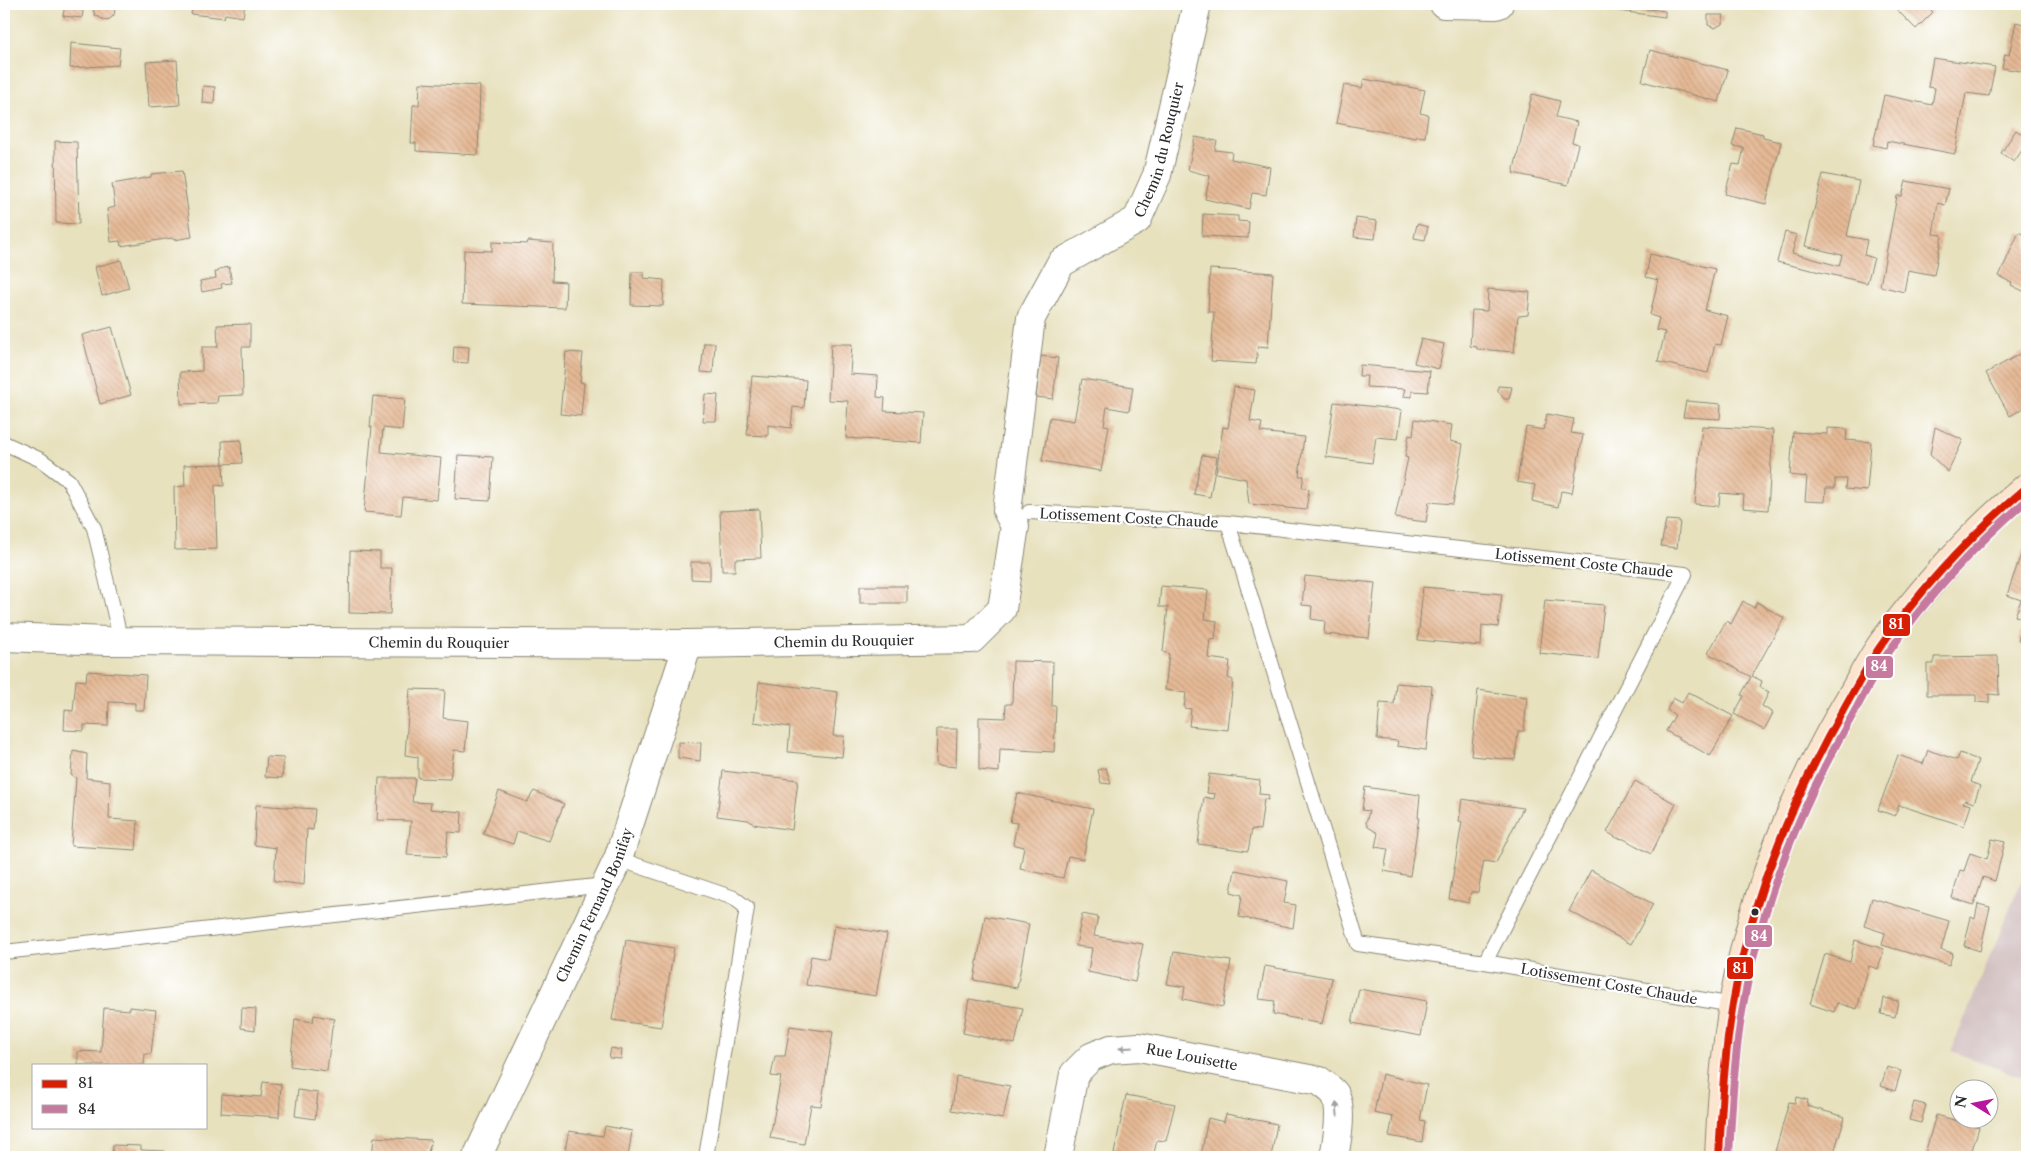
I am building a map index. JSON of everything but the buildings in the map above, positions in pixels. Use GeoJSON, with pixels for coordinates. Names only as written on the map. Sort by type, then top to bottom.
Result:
{"type":"FeatureCollection","features":[{"type":"Feature","properties":{"kind":"main road"},"geometry":{"type":"LineString","coordinates":[[1719,1157],[1722,1101],[1733,1005],[1755,912],[1805,782],[1828,734],[1881,645],[1936,576],[1994,515],[2027,487]]}},
{"type":"Feature","properties":{"kind":"street","name":"Chemin du Rouquier"},"geometry":{"type":"LineString","coordinates":[[4,637],[121,641],[688,644],[972,639],[1002,609],[1015,526],[1007,511],[1031,318],[1062,263],[1137,220],[1157,175],[1197,4]]}},
{"type":"Feature","properties":{"kind":"street"},"geometry":{"type":"LineString","coordinates":[[1444,4],[1498,4]]}},
{"type":"Feature","properties":{"kind":"street","name":"Chemin Fernand Bonifay"},"geometry":{"type":"LineString","coordinates":[[478,1157],[618,860],[688,644]]}},
{"type":"Feature","properties":{"kind":"street","name":"Rue Louisette"},"geometry":{"type":"LineString","coordinates":[[1058,1157],[1074,1074],[1091,1057],[1111,1049],[1140,1047],[1320,1081],[1334,1093],[1338,1104],[1338,1137],[1334,1157]]}},
{"type":"Feature","properties":{"kind":"lane"},"geometry":{"type":"LineString","coordinates":[[4,443],[40,460],[68,481],[94,528],[121,641]]}},
{"type":"Feature","properties":{"kind":"lane","name":"Lotissement Coste Chaude"},"geometry":{"type":"LineString","coordinates":[[1029,512],[1228,523],[1685,574],[1485,962]]}},
{"type":"Feature","properties":{"kind":"lane","name":"Lotissement Coste Chaude"},"geometry":{"type":"LineString","coordinates":[[1228,523],[1358,944],[1485,962],[1733,1005]]}},
{"type":"Feature","properties":{"kind":"lane"},"geometry":{"type":"LineString","coordinates":[[618,860],[734,898],[747,908],[706,1157]]}},
{"type":"Feature","properties":{"kind":"lane"},"geometry":{"type":"LineString","coordinates":[[4,952],[605,885]]}},
{"type":"Feature","properties":{"kind":"shaded area"},"geometry":{"type":"Polygon","coordinates":[[[2027,867],[2027,1079],[1951,1051],[2027,867]]]}},
{"type":"Feature","properties":{"kind":"transit line","name":"81"},"geometry":{"type":"LineString","coordinates":[[1719,1157],[1727,1048],[1737,982],[1745,945],[1767,874],[1795,804],[1847,703],[1876,654],[1896,625],[1930,582],[1967,542],[2027,487]]}},
{"type":"Feature","properties":{"kind":"transit line","name":"84"},"geometry":{"type":"LineString","coordinates":[[1729,1157],[1737,1049],[1747,985],[1765,913],[1790,842],[1805,808],[1871,681],[1903,632],[1970,553],[2027,500]]}}]}
